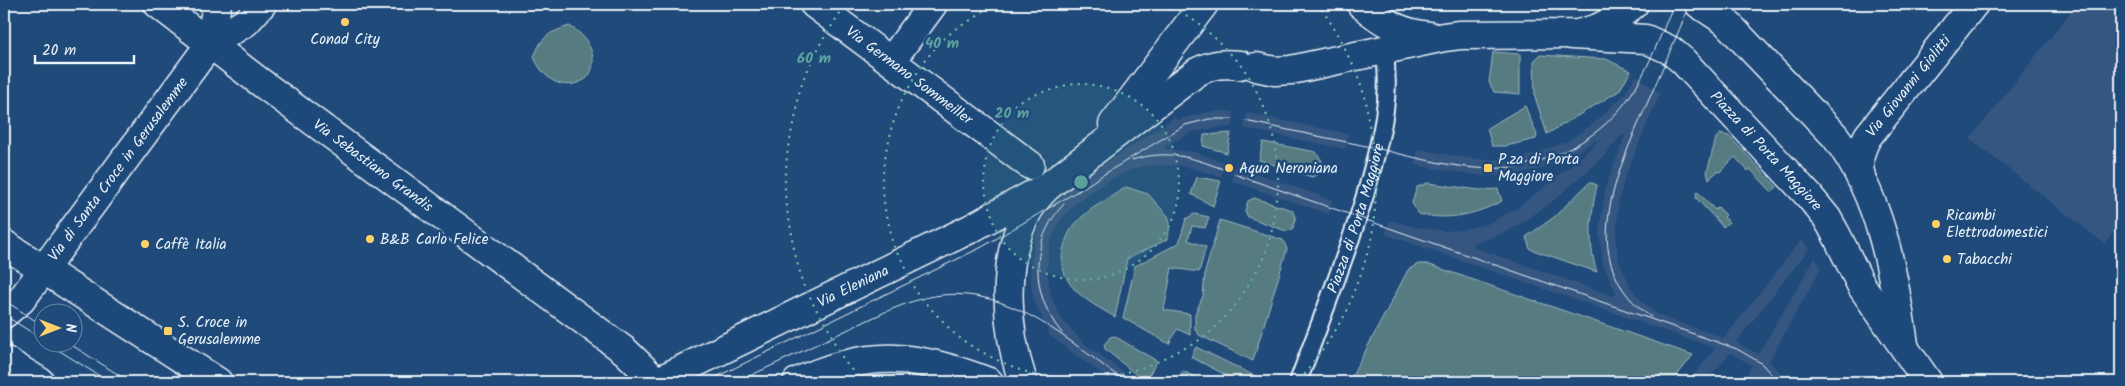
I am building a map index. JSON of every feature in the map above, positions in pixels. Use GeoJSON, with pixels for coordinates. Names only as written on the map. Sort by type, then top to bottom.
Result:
{"type":"FeatureCollection","features":[{"type":"Feature","properties":{"kind":"main road","name":"Via Sebastiano Grandis"},"geometry":{"type":"LineString","coordinates":[[158,4],[438,215],[625,352],[656,382]]}},
{"type":"Feature","properties":{"kind":"main road","name":"Via di Santa Croce in Gerusalemme"},"geometry":{"type":"LineString","coordinates":[[210,44],[218,4]]}},
{"type":"Feature","properties":{"kind":"main road","name":"Via di Santa Croce in Gerusalemme"},"geometry":{"type":"LineString","coordinates":[[4,314],[21,300],[210,44],[246,22],[262,4]]}},
{"type":"Feature","properties":{"kind":"main road","name":"Via Germano Sommeiller"},"geometry":{"type":"LineString","coordinates":[[814,4],[1030,165]]}},
{"type":"Feature","properties":{"kind":"main road"},"geometry":{"type":"LineString","coordinates":[[891,61],[933,4]]}},
{"type":"Feature","properties":{"kind":"main road","name":"Piazza di Porta Maggiore"},"geometry":{"type":"LineString","coordinates":[[1094,150],[1204,4]]}},
{"type":"Feature","properties":{"kind":"main road"},"geometry":{"type":"LineString","coordinates":[[1361,4],[1393,27],[1413,34],[1444,37]]}},
{"type":"Feature","properties":{"kind":"main road","name":"Piazza di Porta Maggiore"},"geometry":{"type":"LineString","coordinates":[[1571,35],[1598,28],[1634,4]]}},
{"type":"Feature","properties":{"kind":"main road","name":"Via Giovanni Giolitti"},"geometry":{"type":"LineString","coordinates":[[1861,176],[1858,160],[1868,136],[1974,4]]}},
{"type":"Feature","properties":{"kind":"main road","name":"Piazza di Porta Maggiore"},"geometry":{"type":"LineString","coordinates":[[1705,5],[1725,20],[1835,136],[1861,176],[1876,211],[1889,254],[1910,382]]}},
{"type":"Feature","properties":{"kind":"main road","name":"Piazza di Porta Maggiore"},"geometry":{"type":"LineString","coordinates":[[1023,382],[1013,344],[1010,322],[1011,264],[1015,243],[1027,210],[1036,198],[1094,150],[1197,72],[1209,66],[1223,63],[1275,71],[1291,70],[1444,37],[1476,35],[1571,35],[1646,38],[1670,50],[1683,61],[1809,196],[1827,218],[1862,287],[1905,347]]}},
{"type":"Feature","properties":{"kind":"main road","name":"Via Eleniana"},"geometry":{"type":"LineString","coordinates":[[656,382],[970,229],[1047,187]]}},
{"type":"Feature","properties":{"kind":"main road"},"geometry":{"type":"LineString","coordinates":[[4,244],[218,382]]}},
{"type":"Feature","properties":{"kind":"main road"},"geometry":{"type":"LineString","coordinates":[[1905,347],[1928,382]]}},
{"type":"Feature","properties":{"kind":"main road"},"geometry":{"type":"LineString","coordinates":[[796,382],[837,366],[870,359],[898,359],[932,364],[988,382]]}},
{"type":"Feature","properties":{"kind":"main road"},"geometry":{"type":"LineString","coordinates":[[4,360],[40,382]]}},
{"type":"Feature","properties":{"kind":"lane","name":"Piazza di Porta Maggiore"},"geometry":{"type":"LineString","coordinates":[[1298,382],[1351,240],[1383,129],[1388,82],[1384,50]]}},
{"type":"Feature","properties":{"kind":"shaded area"},"geometry":{"type":"Polygon","coordinates":[[[2077,4],[2121,4],[2121,223],[2105,244],[1970,139],[2077,4]]]}},
{"type":"Feature","properties":{"kind":"shaded area"},"geometry":{"type":"Polygon","coordinates":[[[1636,75],[1660,94],[1625,176],[1618,205],[1616,243],[1619,261],[1631,288],[1654,312],[1668,319],[1724,338],[1802,239],[1809,249],[1736,342],[1758,354],[1815,258],[1821,268],[1769,361],[1789,382],[1770,382],[1762,374],[1757,382],[1743,382],[1752,365],[1730,353],[1705,382],[1689,382],[1715,348],[1385,234],[1390,220],[1415,227],[1444,231],[1460,230],[1487,224],[1517,208],[1577,161],[1597,142],[1596,140],[1571,156],[1541,169],[1506,176],[1474,175],[1415,165],[1418,149],[1488,160],[1525,157],[1568,141],[1597,121],[1624,95],[1636,75]],[[1622,135],[1604,156],[1553,201],[1520,224],[1502,234],[1475,243],[1473,247],[1613,296],[1616,293],[1603,264],[1599,231],[1606,186],[1625,136],[1622,135]]]}},
{"type":"Feature","properties":{"kind":"shaded area"},"geometry":{"type":"Polygon","coordinates":[[[1208,112],[1234,112],[1232,127],[1192,132],[1165,146],[1166,149],[1194,152],[1225,163],[1221,177],[1173,165],[1146,166],[1133,169],[1104,183],[1075,204],[1060,221],[1054,234],[1049,247],[1047,270],[1051,295],[1056,308],[1062,320],[1086,345],[1137,382],[1113,382],[1050,336],[1033,298],[1030,272],[1035,236],[1048,209],[1062,192],[1175,117],[1177,120],[1208,112]]]}},
{"type":"Feature","properties":{"kind":"shaded area"},"geometry":{"type":"Polygon","coordinates":[[[1247,113],[1348,134],[1345,149],[1244,128],[1247,113]]]}},
{"type":"Feature","properties":{"kind":"shaded area"},"geometry":{"type":"Polygon","coordinates":[[[1235,166],[1332,200],[1329,214],[1232,181],[1235,166]]]}},
{"type":"Feature","properties":{"kind":"green space"},"geometry":{"type":"Polygon","coordinates":[[[569,26],[576,30],[586,41],[590,48],[593,63],[592,70],[587,78],[578,83],[567,85],[555,82],[545,74],[534,57],[540,44],[547,36],[569,26]]]}},
{"type":"Feature","properties":{"kind":"green space"},"geometry":{"type":"Polygon","coordinates":[[[1493,52],[1520,54],[1520,94],[1494,92],[1489,82],[1493,52]]]}},
{"type":"Feature","properties":{"kind":"green space"},"geometry":{"type":"Polygon","coordinates":[[[1540,55],[1606,59],[1631,71],[1619,91],[1547,134],[1535,97],[1534,61],[1540,55]]]}},
{"type":"Feature","properties":{"kind":"green space"},"geometry":{"type":"Polygon","coordinates":[[[1525,106],[1537,135],[1536,139],[1506,146],[1492,146],[1487,128],[1525,106]]]}},
{"type":"Feature","properties":{"kind":"green space"},"geometry":{"type":"Polygon","coordinates":[[[1231,133],[1227,153],[1203,146],[1204,135],[1231,133]]]}},
{"type":"Feature","properties":{"kind":"green space"},"geometry":{"type":"Polygon","coordinates":[[[1720,134],[1729,136],[1777,187],[1772,192],[1750,169],[1748,171],[1735,157],[1720,172],[1718,171],[1709,179],[1707,172],[1716,138],[1720,134]]]}},
{"type":"Feature","properties":{"kind":"green space"},"geometry":{"type":"Polygon","coordinates":[[[1263,142],[1316,152],[1322,161],[1319,174],[1312,177],[1259,160],[1263,142]]]}},
{"type":"Feature","properties":{"kind":"green space"},"geometry":{"type":"Polygon","coordinates":[[[1197,177],[1221,181],[1213,206],[1191,194],[1197,177]]]}},
{"type":"Feature","properties":{"kind":"green space"},"geometry":{"type":"Polygon","coordinates":[[[1590,182],[1597,185],[1593,207],[1591,239],[1597,272],[1530,249],[1526,237],[1553,218],[1590,182]]]}},
{"type":"Feature","properties":{"kind":"green space"},"geometry":{"type":"Polygon","coordinates":[[[1428,183],[1479,190],[1498,189],[1502,201],[1482,210],[1451,217],[1418,214],[1412,203],[1417,187],[1428,183]]]}},
{"type":"Feature","properties":{"kind":"green space"},"geometry":{"type":"Polygon","coordinates":[[[1126,187],[1148,194],[1168,216],[1170,223],[1168,239],[1127,259],[1115,317],[1085,299],[1070,283],[1062,263],[1063,250],[1069,232],[1081,218],[1126,187]]]}},
{"type":"Feature","properties":{"kind":"green space"},"geometry":{"type":"Polygon","coordinates":[[[1697,191],[1715,210],[1718,207],[1726,215],[1724,217],[1729,222],[1723,227],[1696,198],[1697,191]]]}},
{"type":"Feature","properties":{"kind":"green space"},"geometry":{"type":"Polygon","coordinates":[[[1254,198],[1292,210],[1296,218],[1293,229],[1286,231],[1248,217],[1245,211],[1248,201],[1254,198]]]}},
{"type":"Feature","properties":{"kind":"green space"},"geometry":{"type":"Polygon","coordinates":[[[1194,214],[1209,217],[1205,228],[1192,226],[1188,240],[1206,247],[1199,272],[1172,268],[1164,310],[1190,314],[1190,335],[1177,329],[1169,344],[1123,318],[1135,266],[1179,243],[1186,219],[1194,214]]]}},
{"type":"Feature","properties":{"kind":"green space"},"geometry":{"type":"Polygon","coordinates":[[[1220,220],[1283,240],[1287,249],[1253,361],[1199,335],[1195,329],[1195,314],[1203,296],[1205,272],[1220,220]]]}},
{"type":"Feature","properties":{"kind":"green space"},"geometry":{"type":"Polygon","coordinates":[[[1418,264],[1427,264],[1693,355],[1672,382],[1349,382],[1408,270],[1418,264]]]}},
{"type":"Feature","properties":{"kind":"green space"},"geometry":{"type":"Polygon","coordinates":[[[1114,336],[1157,361],[1145,382],[1105,349],[1104,345],[1110,337],[1114,336]]]}},
{"type":"Feature","properties":{"kind":"green space"},"geometry":{"type":"Polygon","coordinates":[[[1196,347],[1267,382],[1239,382],[1191,357],[1196,347]]]}},
{"type":"Feature","properties":{"kind":"green space"},"geometry":{"type":"Polygon","coordinates":[[[1183,371],[1204,382],[1176,382],[1183,371]]]}},
{"type":"Feature","properties":{"kind":"tram line"},"geometry":{"type":"LineString","coordinates":[[1245,121],[1462,167],[1497,168],[1519,166],[1540,161],[1580,143],[1614,116],[1642,77],[1674,4]]}},
{"type":"Feature","properties":{"kind":"tram line"},"geometry":{"type":"LineString","coordinates":[[1651,317],[1627,295],[1613,271],[1607,244],[1608,216],[1614,188],[1624,160],[1690,4]]}},
{"type":"Feature","properties":{"kind":"tram line"},"geometry":{"type":"LineString","coordinates":[[1077,192],[1185,125],[1209,119],[1233,119]]}},
{"type":"Feature","properties":{"kind":"tram line"},"geometry":{"type":"LineString","coordinates":[[1132,160],[1157,155],[1179,156],[1223,169]]}},
{"type":"Feature","properties":{"kind":"tram line"},"geometry":{"type":"LineString","coordinates":[[1234,174],[1737,349],[1761,363],[1778,382]]}},
{"type":"Feature","properties":{"kind":"tram line"},"geometry":{"type":"LineString","coordinates":[[706,382],[982,247],[1083,188]]}},
{"type":"Feature","properties":{"kind":"tram line"},"geometry":{"type":"LineString","coordinates":[[1062,333],[1051,318],[1044,302],[1039,285],[1038,268],[1044,234],[1064,204]]}},
{"type":"Feature","properties":{"kind":"tram line"},"geometry":{"type":"LineString","coordinates":[[737,382],[912,301],[957,294],[984,298],[1010,306],[1035,318],[1082,349],[1126,382]]}},
{"type":"Feature","properties":{"kind":"tram line"},"geometry":{"type":"LineString","coordinates":[[4,300],[32,318]]}},
{"type":"Feature","properties":{"kind":"tram line"},"geometry":{"type":"LineString","coordinates":[[4,315],[32,333]]}},
{"type":"Feature","properties":{"kind":"tram line"},"geometry":{"type":"LineString","coordinates":[[82,352],[130,382]]}},
{"type":"Feature","properties":{"kind":"tram line"},"geometry":{"type":"LineString","coordinates":[[65,354],[109,382]]}},
{"type":"Feature","properties":{"kind":"railway"},"geometry":{"type":"LineString","coordinates":[[2118,382],[2121,377]]}},
{"type":"Feature","properties":{"kind":"place","name":"Conad City"},"geometry":{"type":"Point","coordinates":[345,22]}},
{"type":"Feature","properties":{"kind":"place","name":"Aqua Neroniana"},"geometry":{"type":"Point","coordinates":[1229,168]}},
{"type":"Feature","properties":{"kind":"place","name":"P.za di Porta Maggiore"},"geometry":{"type":"Point","coordinates":[1488,168]}},
{"type":"Feature","properties":{"kind":"place","name":"Ricambi Elettrodomestici"},"geometry":{"type":"Point","coordinates":[1936,224]}},
{"type":"Feature","properties":{"kind":"place","name":"B&B Carlo Felice"},"geometry":{"type":"Point","coordinates":[370,239]}},
{"type":"Feature","properties":{"kind":"place","name":"Caffè Italia"},"geometry":{"type":"Point","coordinates":[145,244]}},
{"type":"Feature","properties":{"kind":"place","name":"Tabacchi"},"geometry":{"type":"Point","coordinates":[1947,259]}},
{"type":"Feature","properties":{"kind":"place","name":"S. Croce in Gerusalemme"},"geometry":{"type":"Point","coordinates":[168,331]}}]}
